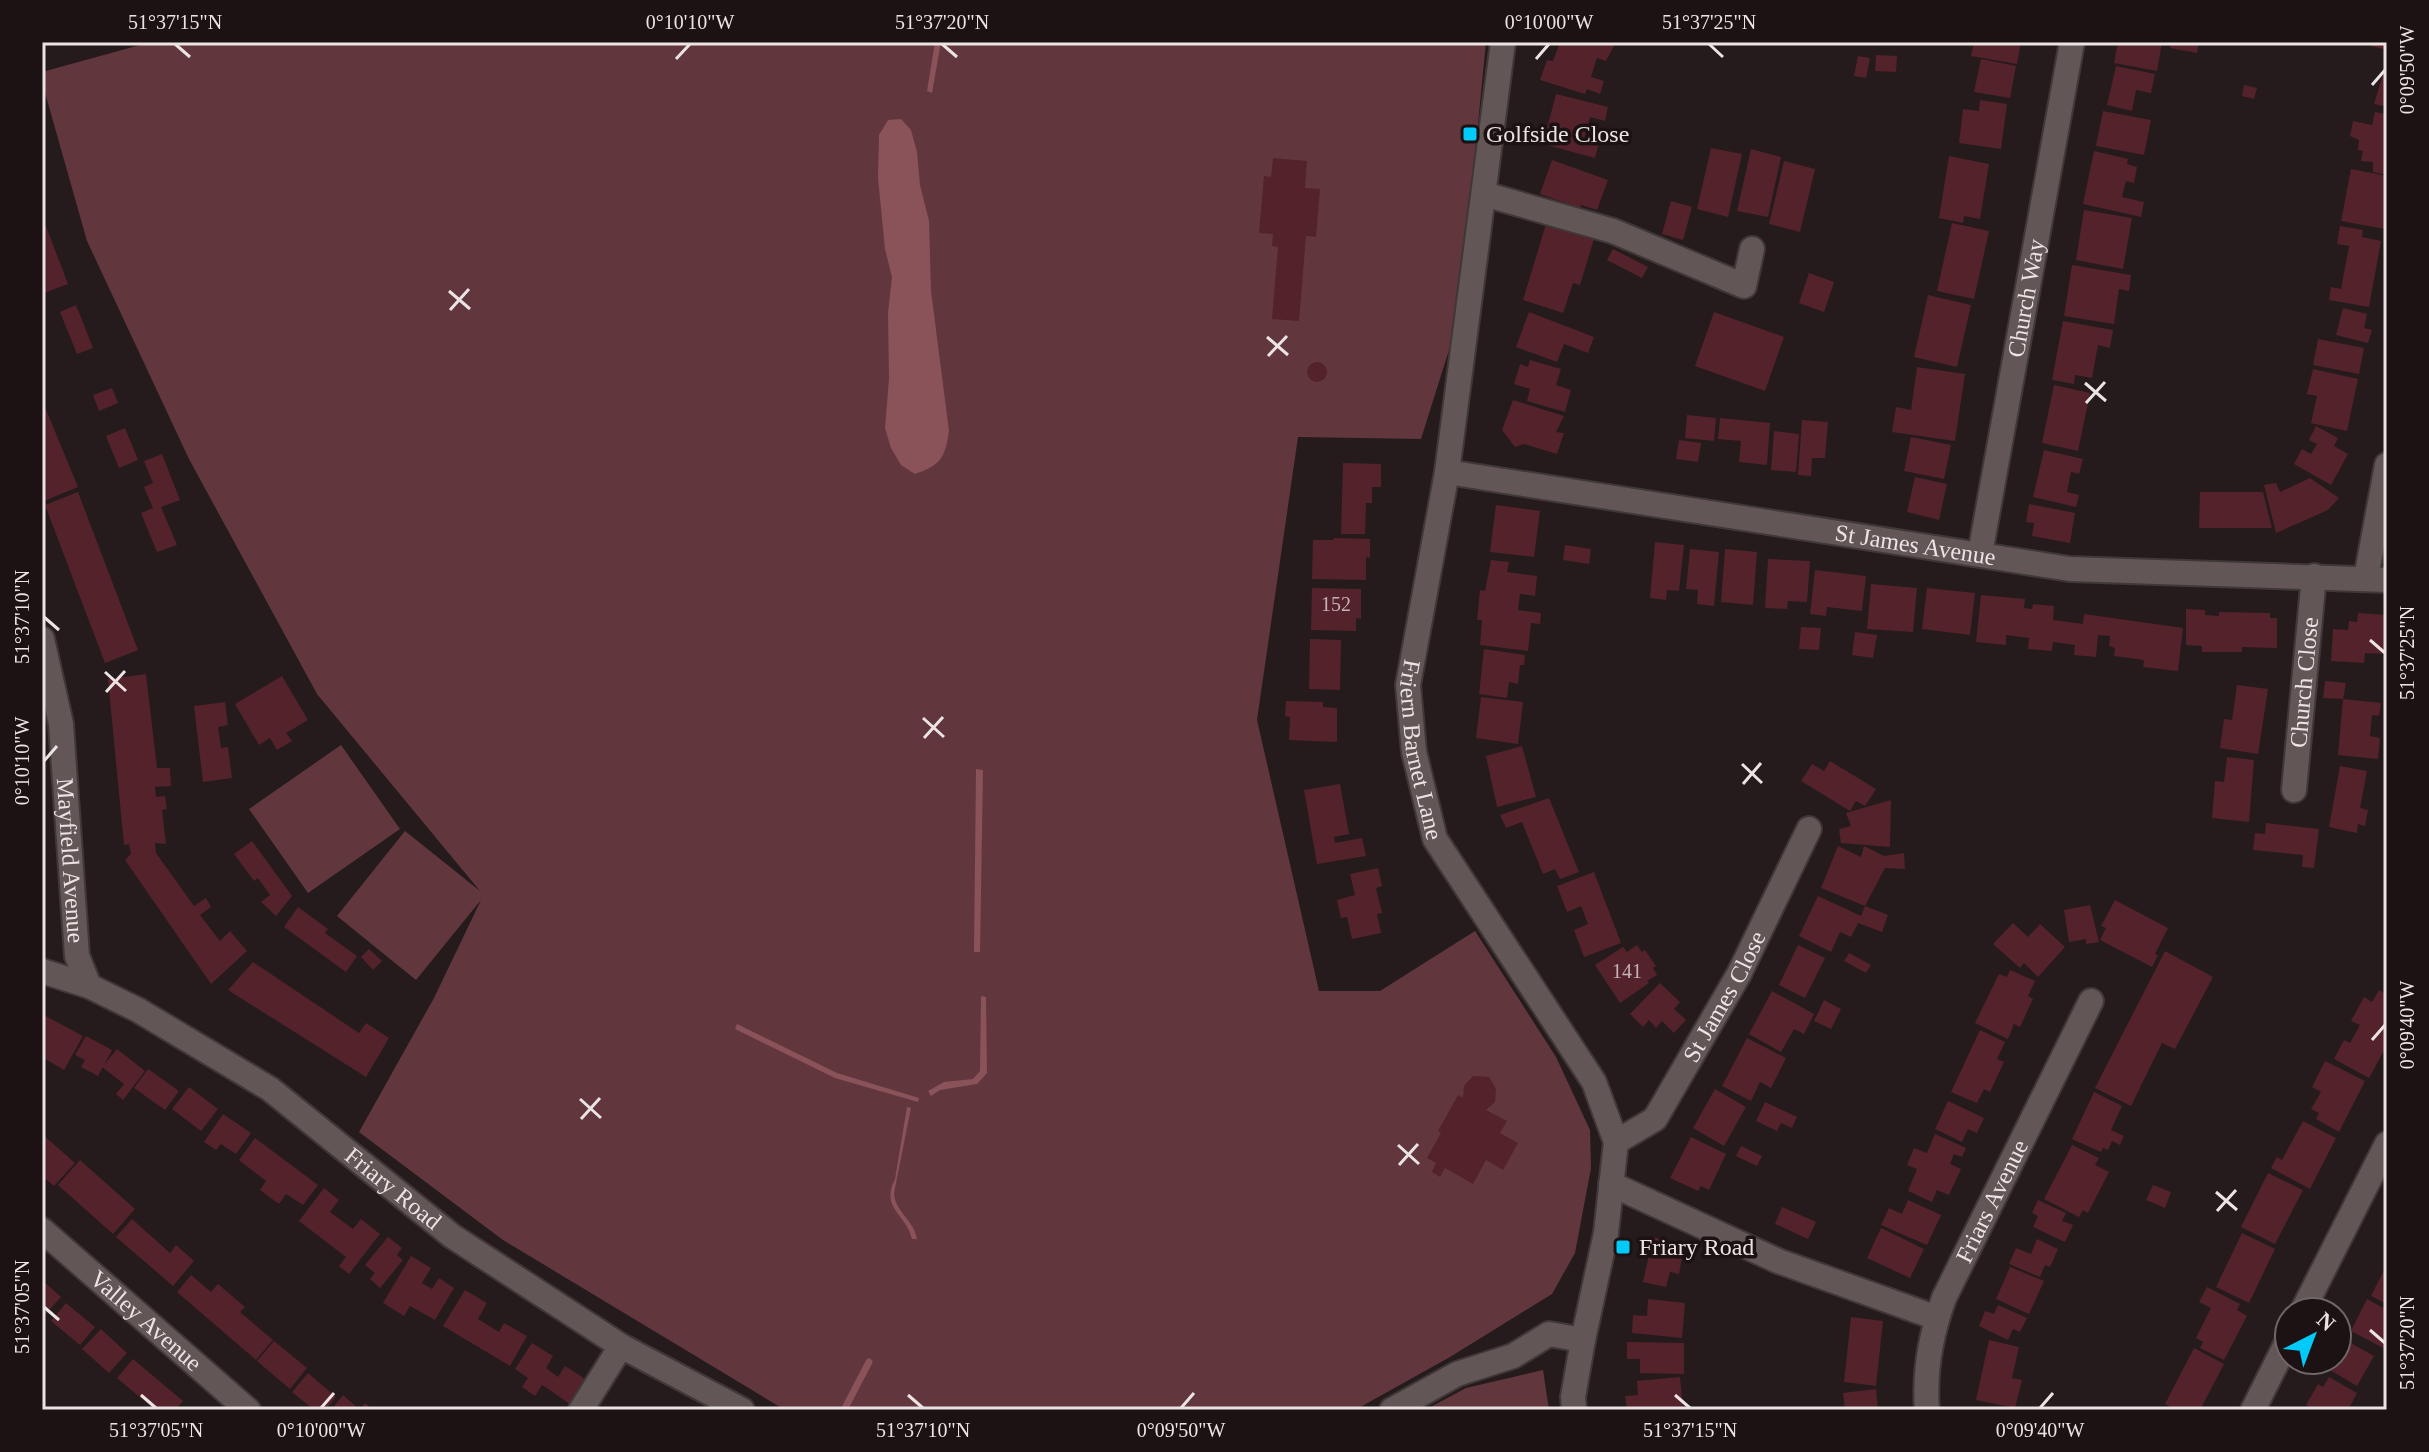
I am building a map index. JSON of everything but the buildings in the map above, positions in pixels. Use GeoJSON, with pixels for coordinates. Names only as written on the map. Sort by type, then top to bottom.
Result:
{"type":"FeatureCollection","features":[{"type":"Feature","properties":{"kind":"street","name":"Friern Barnet Lane"},"geometry":{"type":"LineString","coordinates":[[1503,42],[1447,472],[1408,685],[1414,752],[1435,839],[1594,1082],[1616,1142],[1606,1233],[1583,1340],[1573,1397],[1574,1410]]}},
{"type":"Feature","properties":{"kind":"street","name":"Church Way"},"geometry":{"type":"LineString","coordinates":[[1980,554],[2072,42]]}},
{"type":"Feature","properties":{"kind":"street"},"geometry":{"type":"LineString","coordinates":[[1484,194],[1613,231],[1744,286],[1752,249]]}},
{"type":"Feature","properties":{"kind":"street"},"geometry":{"type":"LineString","coordinates":[[2376,579],[2387,465]]}},
{"type":"Feature","properties":{"kind":"street","name":"St James Avenue"},"geometry":{"type":"LineString","coordinates":[[1447,472],[2070,569],[2376,579]]}},
{"type":"Feature","properties":{"kind":"street","name":"Church Close"},"geometry":{"type":"LineString","coordinates":[[2294,790],[2314,576]]}},
{"type":"Feature","properties":{"kind":"street","name":"Mayfield Avenue"},"geometry":{"type":"LineString","coordinates":[[42,639],[61,724],[77,956],[89,986]]}},
{"type":"Feature","properties":{"kind":"street","name":"St James Close"},"geometry":{"type":"LineString","coordinates":[[1616,1142],[1655,1119],[1739,974],[1809,829]]}},
{"type":"Feature","properties":{"kind":"street","name":"Friary Road"},"geometry":{"type":"LineString","coordinates":[[42,971],[89,986],[149,1017],[270,1089],[452,1236],[621,1346],[742,1410]]}},
{"type":"Feature","properties":{"kind":"street","name":"Friars Avenue"},"geometry":{"type":"LineString","coordinates":[[1927,1410],[1925,1379],[1944,1298],[2091,1001]]}},
{"type":"Feature","properties":{"kind":"street"},"geometry":{"type":"LineString","coordinates":[[2310,1296],[2387,1144]]}},
{"type":"Feature","properties":{"kind":"street"},"geometry":{"type":"LineString","coordinates":[[1611,1184],[1778,1261],[1937,1318]]}},
{"type":"Feature","properties":{"kind":"street","name":"Valley Avenue"},"geometry":{"type":"LineString","coordinates":[[42,1230],[248,1410]]}},
{"type":"Feature","properties":{"kind":"street"},"geometry":{"type":"LineString","coordinates":[[1392,1410],[1457,1374],[1513,1356],[1549,1334],[1583,1340]]}},
{"type":"Feature","properties":{"kind":"street"},"geometry":{"type":"LineString","coordinates":[[581,1410],[621,1346]]}},
{"type":"Feature","properties":{"kind":"street"},"geometry":{"type":"LineString","coordinates":[[2253,1410],[2273,1370]]}},
{"type":"Feature","properties":{"kind":"shaded area"},"geometry":{"type":"Polygon","coordinates":[[[151,42],[1486,42],[1459,318],[1421,439],[1298,437],[1257,720],[1319,991],[1380,991],[1475,931],[1556,1057],[1590,1130],[1591,1168],[1575,1253],[1552,1294],[1450,1357],[1355,1410],[785,1410],[503,1240],[359,1132],[434,998],[481,900],[416,980],[337,916],[405,831],[480,891],[317,694],[189,459],[87,241],[42,82],[42,72],[151,42]]]}},
{"type":"Feature","properties":{"kind":"shaded area"},"geometry":{"type":"Polygon","coordinates":[[[935,42],[941,42],[932,93],[927,91],[935,42]]]}},
{"type":"Feature","properties":{"kind":"shaded area"},"geometry":{"type":"Polygon","coordinates":[[[901,119],[911,130],[929,221],[931,291],[949,431],[940,459],[915,474],[901,465],[891,448],[885,428],[892,277],[885,249],[878,178],[879,135],[888,120],[901,119]]]}},
{"type":"Feature","properties":{"kind":"shaded area"},"geometry":{"type":"Polygon","coordinates":[[[341,745],[400,829],[308,893],[249,809],[341,745]]]}},
{"type":"Feature","properties":{"kind":"shaded area"},"geometry":{"type":"Polygon","coordinates":[[[976,769],[983,770],[980,952],[974,952],[976,769]]]}},
{"type":"Feature","properties":{"kind":"shaded area"},"geometry":{"type":"Polygon","coordinates":[[[981,996],[986,997],[987,1073],[977,1084],[940,1090],[931,1096],[928,1091],[944,1082],[973,1079],[980,1071],[981,996]]]}},
{"type":"Feature","properties":{"kind":"shaded area"},"geometry":{"type":"Polygon","coordinates":[[[737,1024],[837,1073],[919,1098],[918,1102],[835,1078],[735,1029],[737,1024]]]}},
{"type":"Feature","properties":{"kind":"shaded area"},"geometry":{"type":"Polygon","coordinates":[[[907,1107],[911,1108],[894,1193],[917,1239],[912,1239],[890,1197],[907,1107]]]}},
{"type":"Feature","properties":{"kind":"shaded area"},"geometry":{"type":"Polygon","coordinates":[[[1543,1370],[1549,1410],[1425,1410],[1466,1388],[1543,1370]]]}},
{"type":"Feature","properties":{"kind":"waterway"},"geometry":{"type":"LineString","coordinates":[[844,1410],[869,1362]]}},
{"type":"Feature","properties":{"kind":"place","name":"Golfside Close"},"geometry":{"type":"Point","coordinates":[1470,134]}},
{"type":"Feature","properties":{"kind":"place","name":"Friary Road"},"geometry":{"type":"Point","coordinates":[1623,1247]}}]}
